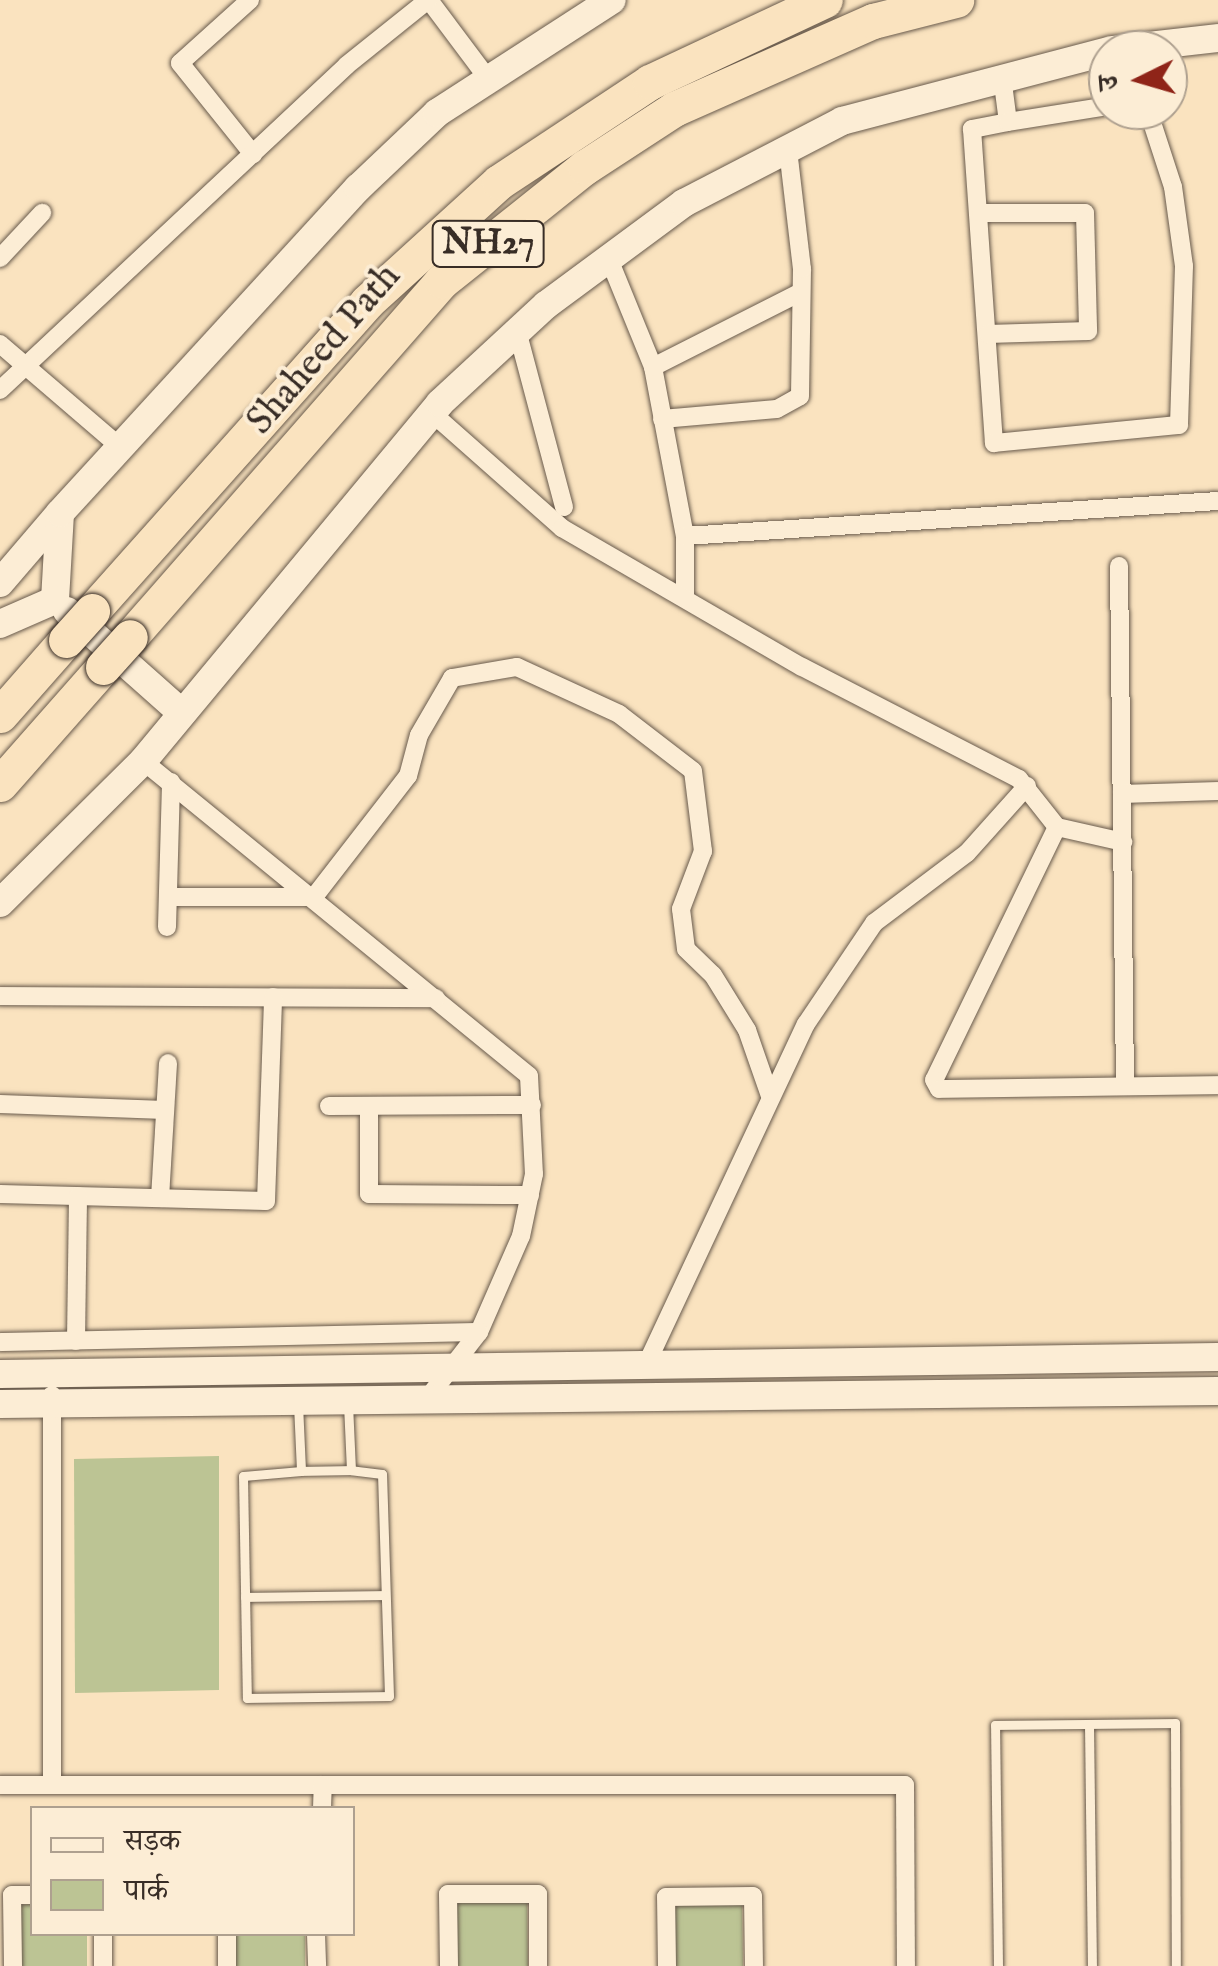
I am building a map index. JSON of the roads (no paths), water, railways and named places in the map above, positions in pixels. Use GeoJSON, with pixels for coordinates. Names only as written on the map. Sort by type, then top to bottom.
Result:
{"type":"FeatureCollection","features":[{"type":"Feature","properties":{"kind":"highway","name":"Shaheed Path"},"geometry":{"type":"LineString","coordinates":[[0,715],[366,302],[499,182],[650,82],[826,0]]}},
{"type":"Feature","properties":{"kind":"highway","name":"Shaheed Path"},"geometry":{"type":"LineString","coordinates":[[0,784],[442,280],[585,167],[674,109],[874,21],[956,0]]}},
{"type":"Feature","properties":{"kind":"street"},"geometry":{"type":"LineString","coordinates":[[250,0],[180,63],[253,154]]}},
{"type":"Feature","properties":{"kind":"street"},"geometry":{"type":"LineString","coordinates":[[0,390],[22,364],[428,0],[488,79]]}},
{"type":"Feature","properties":{"kind":"street"},"geometry":{"type":"LineString","coordinates":[[2,578],[358,188],[437,113],[612,0]]}},
{"type":"Feature","properties":{"kind":"street"},"geometry":{"type":"LineString","coordinates":[[1188,42],[1218,38]]}},
{"type":"Feature","properties":{"kind":"street"},"geometry":{"type":"LineString","coordinates":[[0,916],[0,903],[143,760],[432,413],[518,334],[609,259],[684,203],[842,122],[1002,76],[1088,57]]}},
{"type":"Feature","properties":{"kind":"street"},"geometry":{"type":"LineString","coordinates":[[1002,76],[1008,122]]}},
{"type":"Feature","properties":{"kind":"street"},"geometry":{"type":"LineString","coordinates":[[1088,109],[972,129],[981,213],[994,443],[1178,425],[1184,266],[1173,186],[1155,130]]}},
{"type":"Feature","properties":{"kind":"street"},"geometry":{"type":"LineString","coordinates":[[662,419],[795,402],[802,373],[797,294],[802,269],[788,150]]}},
{"type":"Feature","properties":{"kind":"street"},"geometry":{"type":"LineString","coordinates":[[0,258],[42,213]]}},
{"type":"Feature","properties":{"kind":"street"},"geometry":{"type":"LineString","coordinates":[[981,213],[1086,213],[1088,331],[988,334]]}},
{"type":"Feature","properties":{"kind":"street"},"geometry":{"type":"LineString","coordinates":[[609,259],[653,367],[685,536],[685,596]]}},
{"type":"Feature","properties":{"kind":"street"},"geometry":{"type":"LineString","coordinates":[[653,367],[797,294]]}},
{"type":"Feature","properties":{"kind":"street"},"geometry":{"type":"LineString","coordinates":[[518,334],[564,507]]}},
{"type":"Feature","properties":{"kind":"street"},"geometry":{"type":"LineString","coordinates":[[0,344],[120,448]]}},
{"type":"Feature","properties":{"kind":"street"},"geometry":{"type":"LineString","coordinates":[[432,413],[562,528],[802,667],[1027,786],[1057,826],[1122,842]]}},
{"type":"Feature","properties":{"kind":"street"},"geometry":{"type":"LineString","coordinates":[[685,536],[1218,502]]}},
{"type":"Feature","properties":{"kind":"street"},"geometry":{"type":"LineString","coordinates":[[55,600],[60,513]]}},
{"type":"Feature","properties":{"kind":"street"},"geometry":{"type":"LineString","coordinates":[[1119,566],[1125,1086]]}},
{"type":"Feature","properties":{"kind":"street"},"geometry":{"type":"LineString","coordinates":[[55,600],[182,713]]}},
{"type":"Feature","properties":{"kind":"street"},"geometry":{"type":"LineString","coordinates":[[3,626],[55,600]]}},
{"type":"Feature","properties":{"kind":"street"},"geometry":{"type":"LineString","coordinates":[[314,897],[408,776],[418,735],[452,678],[517,667],[560,682],[619,714],[693,771],[702,851],[680,908],[686,949],[713,975],[747,1030],[770,1096]]}},
{"type":"Feature","properties":{"kind":"street"},"geometry":{"type":"LineString","coordinates":[[143,760],[529,1076],[530,1194],[522,1236],[479,1332],[426,1400]]}},
{"type":"Feature","properties":{"kind":"street"},"geometry":{"type":"LineString","coordinates":[[167,927],[171,782]]}},
{"type":"Feature","properties":{"kind":"street"},"geometry":{"type":"LineString","coordinates":[[647,1364],[806,1024],[874,924],[966,853],[1027,786]]}},
{"type":"Feature","properties":{"kind":"street"},"geometry":{"type":"LineString","coordinates":[[1122,794],[1218,791]]}},
{"type":"Feature","properties":{"kind":"street"},"geometry":{"type":"LineString","coordinates":[[1057,826],[934,1080],[939,1089],[1218,1086]]}},
{"type":"Feature","properties":{"kind":"street"},"geometry":{"type":"LineString","coordinates":[[168,897],[314,897]]}},
{"type":"Feature","properties":{"kind":"street"},"geometry":{"type":"LineString","coordinates":[[0,996],[436,998]]}},
{"type":"Feature","properties":{"kind":"street"},"geometry":{"type":"LineString","coordinates":[[0,1194],[266,1202],[273,997]]}},
{"type":"Feature","properties":{"kind":"street"},"geometry":{"type":"LineString","coordinates":[[160,1198],[168,1063]]}},
{"type":"Feature","properties":{"kind":"street"},"geometry":{"type":"LineString","coordinates":[[0,1104],[165,1110]]}},
{"type":"Feature","properties":{"kind":"street"},"geometry":{"type":"LineString","coordinates":[[329,1106],[532,1104]]}},
{"type":"Feature","properties":{"kind":"street"},"geometry":{"type":"LineString","coordinates":[[369,1106],[369,1194],[530,1194]]}},
{"type":"Feature","properties":{"kind":"street"},"geometry":{"type":"LineString","coordinates":[[76,1341],[78,1196]]}},
{"type":"Feature","properties":{"kind":"street"},"geometry":{"type":"LineString","coordinates":[[0,1342],[479,1332]]}},
{"type":"Feature","properties":{"kind":"street"},"geometry":{"type":"LineString","coordinates":[[0,1374],[1218,1356]]}},
{"type":"Feature","properties":{"kind":"street"},"geometry":{"type":"LineString","coordinates":[[588,1364],[588,1398]]}},
{"type":"Feature","properties":{"kind":"street"},"geometry":{"type":"LineString","coordinates":[[52,1373],[52,1785]]}},
{"type":"Feature","properties":{"kind":"street"},"geometry":{"type":"LineString","coordinates":[[0,1404],[1218,1392]]}},
{"type":"Feature","properties":{"kind":"street"},"geometry":{"type":"LineString","coordinates":[[0,1785],[905,1785],[906,1966]]}},
{"type":"Feature","properties":{"kind":"street"},"geometry":{"type":"LineString","coordinates":[[322,1806],[323,1785]]}},
{"type":"Feature","properties":{"kind":"street"},"geometry":{"type":"LineString","coordinates":[[449,1966],[448,1894],[538,1894],[538,1966]]}},
{"type":"Feature","properties":{"kind":"street"},"geometry":{"type":"LineString","coordinates":[[12,1966],[12,1895],[30,1895]]}},
{"type":"Feature","properties":{"kind":"street"},"geometry":{"type":"LineString","coordinates":[[667,1966],[666,1897],[754,1896],[754,1966]]}},
{"type":"Feature","properties":{"kind":"street"},"geometry":{"type":"LineString","coordinates":[[103,1936],[104,1966]]}},
{"type":"Feature","properties":{"kind":"street"},"geometry":{"type":"LineString","coordinates":[[227,1936],[227,1966]]}},
{"type":"Feature","properties":{"kind":"street"},"geometry":{"type":"LineString","coordinates":[[316,1936],[317,1966]]}},
{"type":"Feature","properties":{"kind":"lane"},"geometry":{"type":"LineString","coordinates":[[298,1401],[300,1471]]}},
{"type":"Feature","properties":{"kind":"lane"},"geometry":{"type":"LineString","coordinates":[[348,1401],[350,1470]]}},
{"type":"Feature","properties":{"kind":"lane"},"geometry":{"type":"LineString","coordinates":[[300,1471],[382,1474],[388,1698],[247,1698],[243,1476],[300,1471]]}},
{"type":"Feature","properties":{"kind":"lane"},"geometry":{"type":"LineString","coordinates":[[246,1598],[385,1596]]}},
{"type":"Feature","properties":{"kind":"lane"},"geometry":{"type":"LineString","coordinates":[[998,1966],[995,1726],[1175,1722],[1176,1966]]}},
{"type":"Feature","properties":{"kind":"lane"},"geometry":{"type":"LineString","coordinates":[[1089,1724],[1092,1966]]}}]}
